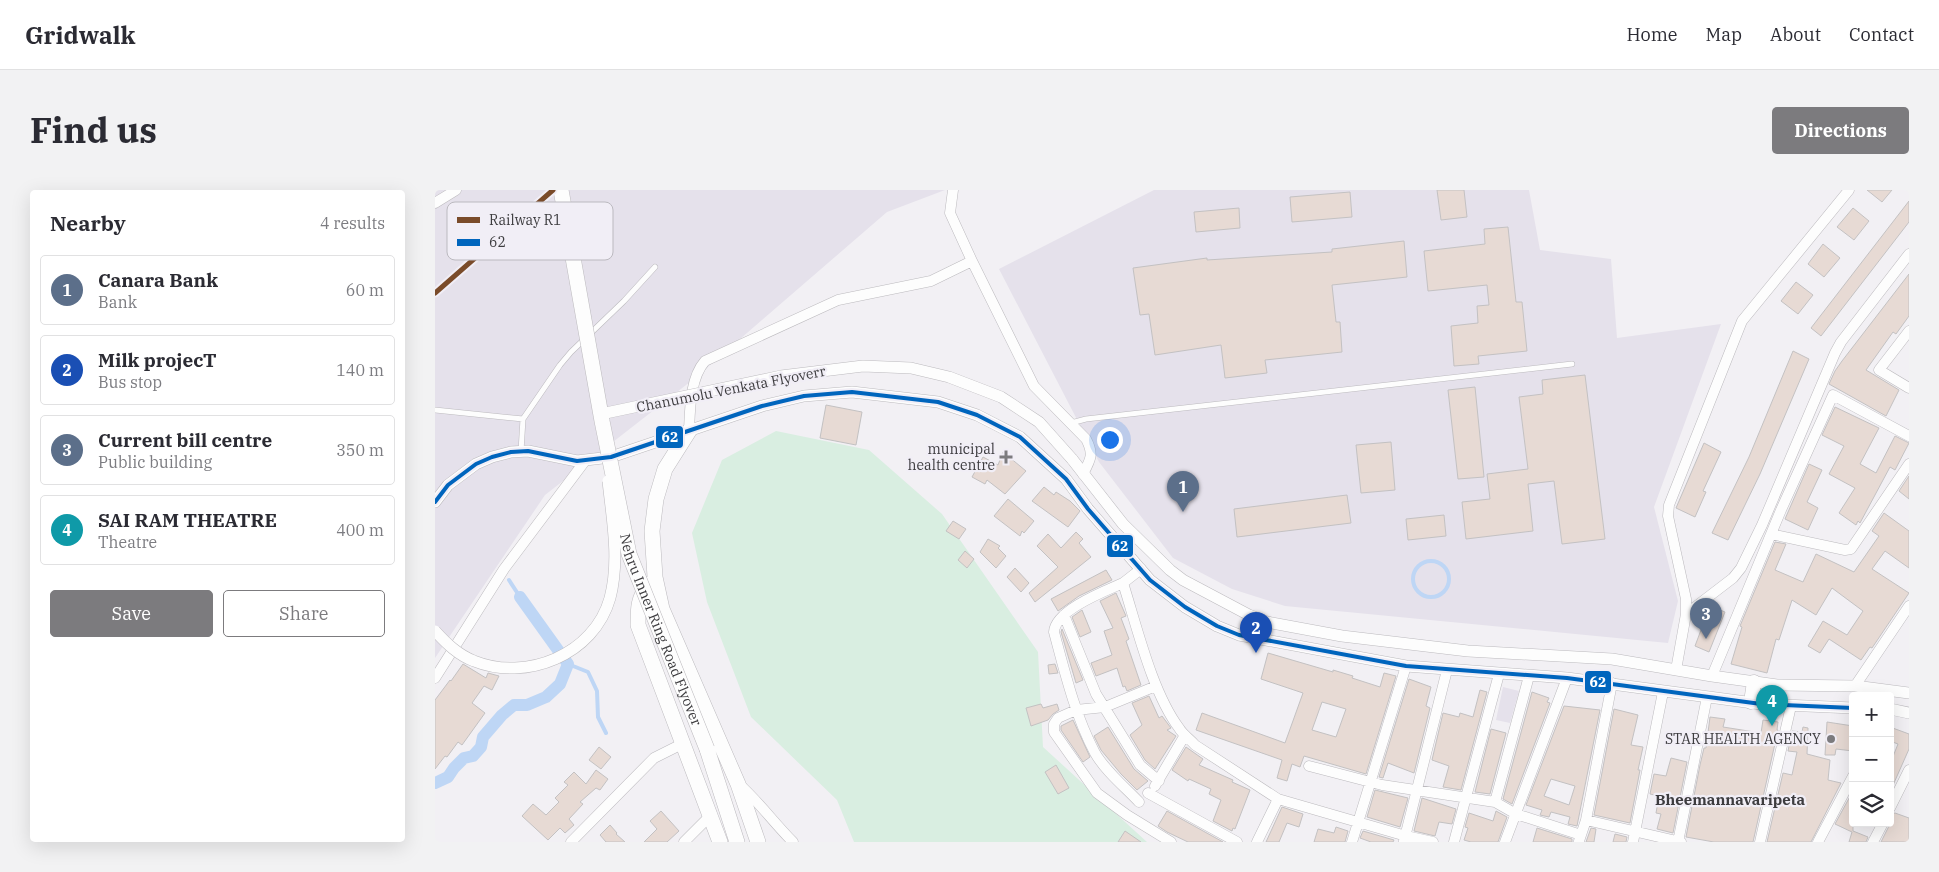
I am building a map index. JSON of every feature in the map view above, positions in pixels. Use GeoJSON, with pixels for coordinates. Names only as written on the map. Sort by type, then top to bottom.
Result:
{"type":"FeatureCollection","features":[{"type":"Feature","properties":{"kind":"main road","name":"Nehru Inner Ring Road Flyover"},"geometry":{"type":"LineString","coordinates":[[574,260],[629,554],[707,749],[737,842]]}},
{"type":"Feature","properties":{"kind":"main road"},"geometry":{"type":"LineString","coordinates":[[689,431],[665,469],[656,499],[652,530],[655,577],[662,609],[738,784],[758,842]]}},
{"type":"Feature","properties":{"kind":"main road"},"geometry":{"type":"LineString","coordinates":[[655,577],[643,591],[638,604],[638,625],[720,842]]}},
{"type":"Feature","properties":{"kind":"main road"},"geometry":{"type":"LineString","coordinates":[[1751,702],[1754,682]]}},
{"type":"Feature","properties":{"kind":"street"},"geometry":{"type":"LineString","coordinates":[[435,203],[456,190]]}},
{"type":"Feature","properties":{"kind":"street"},"geometry":{"type":"LineString","coordinates":[[953,190],[950,212],[1034,386],[1086,439],[1091,449],[1090,460],[1083,474]]}},
{"type":"Feature","properties":{"kind":"street"},"geometry":{"type":"LineString","coordinates":[[1676,670],[1687,614],[1684,584],[1668,516],[1669,505],[1742,321],[1849,190]]}},
{"type":"Feature","properties":{"kind":"street"},"geometry":{"type":"LineString","coordinates":[[1687,614],[1733,578],[1741,568],[1762,525],[1835,353],[1841,342],[1909,254]]}},
{"type":"Feature","properties":{"kind":"street"},"geometry":{"type":"LineString","coordinates":[[689,431],[690,410],[698,369],[705,360],[838,300],[931,282],[972,261]]}},
{"type":"Feature","properties":{"kind":"street"},"geometry":{"type":"LineString","coordinates":[[1909,331],[1879,370],[1909,388]]}},
{"type":"Feature","properties":{"kind":"street","name":"Chanumolu Venkata Flyoverr"},"geometry":{"type":"LineString","coordinates":[[602,417],[781,376],[863,366],[911,368],[949,377],[1001,397],[1039,422],[1072,459],[1123,524],[1177,575],[1249,615],[1267,622],[1342,636],[1458,650],[1613,659],[1777,685],[1855,686],[1909,693]]}},
{"type":"Feature","properties":{"kind":"street"},"geometry":{"type":"LineString","coordinates":[[435,502],[448,485],[476,464],[492,457],[521,452],[537,452],[577,461],[611,457],[763,406],[804,396],[852,392],[938,402],[977,414],[1020,437],[1066,479],[1150,580],[1185,607],[1217,626],[1239,634],[1405,666],[1567,678],[1612,683],[1663,692],[1791,706],[1849,708]]}},
{"type":"Feature","properties":{"kind":"street"},"geometry":{"type":"LineString","coordinates":[[1712,676],[1771,534],[1833,395],[1909,436]]}},
{"type":"Feature","properties":{"kind":"street"},"geometry":{"type":"LineString","coordinates":[[435,631],[448,645],[473,661],[508,669],[524,669],[555,660],[587,637],[600,620],[609,599],[615,566],[602,417]]}},
{"type":"Feature","properties":{"kind":"street"},"geometry":{"type":"LineString","coordinates":[[435,678],[504,569],[585,461]]}},
{"type":"Feature","properties":{"kind":"street"},"geometry":{"type":"LineString","coordinates":[[1771,534],[1845,550],[1851,549],[1909,464]]}},
{"type":"Feature","properties":{"kind":"street"},"geometry":{"type":"LineString","coordinates":[[1139,802],[1096,754],[1076,710],[1054,632],[1054,626],[1064,615],[1089,598],[1123,583],[1141,569]]}},
{"type":"Feature","properties":{"kind":"street"},"geometry":{"type":"LineString","coordinates":[[1123,583],[1156,686],[1179,730],[1195,745],[1278,799],[1358,821],[1405,839],[1433,842]]}},
{"type":"Feature","properties":{"kind":"street"},"geometry":{"type":"LineString","coordinates":[[1855,686],[1909,606]]}},
{"type":"Feature","properties":{"kind":"street"},"geometry":{"type":"LineString","coordinates":[[1064,615],[1097,694],[1140,765],[1159,782]]}},
{"type":"Feature","properties":{"kind":"street"},"geometry":{"type":"LineString","coordinates":[[1352,842],[1372,783],[1405,666]]}},
{"type":"Feature","properties":{"kind":"street"},"geometry":{"type":"LineString","coordinates":[[1405,839],[1447,670]]}},
{"type":"Feature","properties":{"kind":"street"},"geometry":{"type":"LineString","coordinates":[[1454,842],[1499,674]]}},
{"type":"Feature","properties":{"kind":"street"},"geometry":{"type":"LineString","coordinates":[[1495,802],[1529,676]]}},
{"type":"Feature","properties":{"kind":"street"},"geometry":{"type":"LineString","coordinates":[[1505,842],[1567,678]]}},
{"type":"Feature","properties":{"kind":"street"},"geometry":{"type":"LineString","coordinates":[[1309,766],[1372,783],[1495,802],[1516,814],[1580,839],[1586,820],[1612,683]]}},
{"type":"Feature","properties":{"kind":"street"},"geometry":{"type":"LineString","coordinates":[[1156,686],[1105,707],[1076,710],[1058,718],[1054,724],[1054,732],[1097,793],[1127,815],[1171,842]]}},
{"type":"Feature","properties":{"kind":"street"},"geometry":{"type":"LineString","coordinates":[[1634,837],[1663,692]]}},
{"type":"Feature","properties":{"kind":"street"},"geometry":{"type":"LineString","coordinates":[[1586,820],[1634,837],[1679,842],[1707,697]]}},
{"type":"Feature","properties":{"kind":"street"},"geometry":{"type":"LineString","coordinates":[[1760,842],[1791,706]]}},
{"type":"Feature","properties":{"kind":"street"},"geometry":{"type":"LineString","coordinates":[[1894,710],[1909,713]]}},
{"type":"Feature","properties":{"kind":"street"},"geometry":{"type":"LineString","coordinates":[[1127,815],[1159,782],[1185,735]]}},
{"type":"Feature","properties":{"kind":"street"},"geometry":{"type":"LineString","coordinates":[[571,842],[654,758],[684,743]]}},
{"type":"Feature","properties":{"kind":"street"},"geometry":{"type":"LineString","coordinates":[[1894,800],[1909,770]]}},
{"type":"Feature","properties":{"kind":"street"},"geometry":{"type":"LineString","coordinates":[[1818,842],[1850,782]]}},
{"type":"Feature","properties":{"kind":"street"},"geometry":{"type":"LineString","coordinates":[[738,784],[753,797],[770,819],[793,842]]}},
{"type":"Feature","properties":{"kind":"street"},"geometry":{"type":"LineString","coordinates":[[1148,793],[1237,842]]}},
{"type":"Feature","properties":{"kind":"street"},"geometry":{"type":"LineString","coordinates":[[1257,842],[1278,799]]}},
{"type":"Feature","properties":{"kind":"street"},"geometry":{"type":"LineString","coordinates":[[685,842],[711,814]]}},
{"type":"Feature","properties":{"kind":"street"},"geometry":{"type":"LineString","coordinates":[[1873,842],[1881,827]]}},
{"type":"Feature","properties":{"kind":"lane"},"geometry":{"type":"LineString","coordinates":[[521,452],[523,419],[571,352],[624,301],[655,267]]}},
{"type":"Feature","properties":{"kind":"lane"},"geometry":{"type":"LineString","coordinates":[[1070,423],[1087,419],[1572,364]]}},
{"type":"Feature","properties":{"kind":"lane"},"geometry":{"type":"LineString","coordinates":[[435,410],[523,419]]}},
{"type":"Feature","properties":{"kind":"shaded area"},"geometry":{"type":"Polygon","coordinates":[[[435,190],[945,190],[887,212],[695,378],[545,495],[435,658],[435,190]]]}},
{"type":"Feature","properties":{"kind":"shaded area"},"geometry":{"type":"Polygon","coordinates":[[[1154,190],[1529,190],[1540,250],[1611,259],[1617,338],[1721,324],[1654,507],[1678,601],[1668,643],[1285,606],[1232,589],[1173,558],[1099,462],[999,269],[1154,190]]]}},
{"type":"Feature","properties":{"kind":"shaded area"},"geometry":{"type":"Polygon","coordinates":[[[1503,687],[1519,691],[1510,723],[1496,720],[1503,687]]]}},
{"type":"Feature","properties":{"kind":"green space"},"geometry":{"type":"Polygon","coordinates":[[[776,431],[869,450],[942,514],[1038,652],[1043,747],[1147,842],[854,842],[837,800],[751,717],[707,602],[692,533],[722,460],[776,431]]]}},
{"type":"Feature","properties":{"kind":"building"},"geometry":{"type":"Polygon","coordinates":[[[1437,190],[1464,190],[1467,217],[1441,220],[1437,190]]]}},
{"type":"Feature","properties":{"kind":"building"},"geometry":{"type":"Polygon","coordinates":[[[1867,190],[1892,190],[1882,202],[1867,190]]]}},
{"type":"Feature","properties":{"kind":"building"},"geometry":{"type":"Polygon","coordinates":[[[1350,192],[1352,217],[1292,222],[1290,197],[1350,192]]]}},
{"type":"Feature","properties":{"kind":"building"},"geometry":{"type":"Polygon","coordinates":[[[1909,201],[1909,222],[1821,336],[1811,328],[1909,201]]]}},
{"type":"Feature","properties":{"kind":"building"},"geometry":{"type":"Polygon","coordinates":[[[1239,208],[1240,228],[1196,232],[1194,212],[1239,208]]]}},
{"type":"Feature","properties":{"kind":"building"},"geometry":{"type":"Polygon","coordinates":[[[1853,208],[1869,221],[1854,240],[1837,227],[1853,208]]]}},
{"type":"Feature","properties":{"kind":"building"},"geometry":{"type":"Polygon","coordinates":[[[1508,227],[1516,302],[1522,302],[1527,351],[1478,356],[1479,364],[1454,366],[1451,326],[1478,323],[1477,306],[1489,305],[1487,285],[1428,291],[1424,251],[1485,244],[1484,229],[1508,227]]]}},
{"type":"Feature","properties":{"kind":"building"},"geometry":{"type":"Polygon","coordinates":[[[1404,241],[1407,277],[1332,285],[1336,322],[1340,322],[1342,352],[1265,360],[1267,373],[1225,378],[1221,345],[1155,355],[1149,314],[1140,315],[1133,268],[1207,258],[1207,260],[1332,252],[1332,249],[1404,241]]]}},
{"type":"Feature","properties":{"kind":"building"},"geometry":{"type":"Polygon","coordinates":[[[1823,244],[1840,258],[1824,277],[1808,264],[1823,244]]]}},
{"type":"Feature","properties":{"kind":"building"},"geometry":{"type":"Polygon","coordinates":[[[1909,274],[1909,316],[1896,334],[1893,332],[1866,370],[1899,390],[1886,416],[1829,384],[1842,361],[1909,274]]]}},
{"type":"Feature","properties":{"kind":"building"},"geometry":{"type":"Polygon","coordinates":[[[1796,282],[1813,295],[1798,314],[1781,301],[1796,282]]]}},
{"type":"Feature","properties":{"kind":"building"},"geometry":{"type":"Polygon","coordinates":[[[1793,351],[1809,359],[1760,474],[1728,540],[1712,533],[1749,457],[1793,351]]]}},
{"type":"Feature","properties":{"kind":"building"},"geometry":{"type":"Polygon","coordinates":[[[1585,375],[1605,539],[1562,544],[1554,481],[1528,484],[1533,531],[1466,539],[1462,502],[1490,499],[1487,474],[1528,469],[1519,397],[1543,394],[1542,380],[1585,375]]]}},
{"type":"Feature","properties":{"kind":"building"},"geometry":{"type":"Polygon","coordinates":[[[1475,387],[1484,477],[1458,479],[1448,390],[1475,387]]]}},
{"type":"Feature","properties":{"kind":"building"},"geometry":{"type":"Polygon","coordinates":[[[826,405],[862,412],[856,445],[820,438],[826,405]]]}},
{"type":"Feature","properties":{"kind":"building"},"geometry":{"type":"Polygon","coordinates":[[[1835,407],[1879,428],[1860,464],[1876,473],[1895,436],[1909,443],[1895,470],[1890,467],[1860,523],[1858,521],[1856,525],[1839,513],[1855,488],[1829,474],[1844,446],[1822,435],[1835,407]]]}},
{"type":"Feature","properties":{"kind":"building"},"geometry":{"type":"Polygon","coordinates":[[[1391,442],[1395,490],[1361,493],[1356,445],[1391,442]]]}},
{"type":"Feature","properties":{"kind":"building"},"geometry":{"type":"Polygon","coordinates":[[[1704,443],[1721,452],[1703,491],[1706,492],[1695,517],[1676,508],[1704,443]]]}},
{"type":"Feature","properties":{"kind":"building"},"geometry":{"type":"Polygon","coordinates":[[[1003,452],[1026,471],[1005,494],[987,480],[985,484],[972,477],[983,457],[998,465],[1003,452]]]}},
{"type":"Feature","properties":{"kind":"building"},"geometry":{"type":"Polygon","coordinates":[[[1809,464],[1822,470],[1807,502],[1818,508],[1808,530],[1785,519],[1809,464]]]}},
{"type":"Feature","properties":{"kind":"building"},"geometry":{"type":"Polygon","coordinates":[[[1909,476],[1909,499],[1899,491],[1909,476]]]}},
{"type":"Feature","properties":{"kind":"building"},"geometry":{"type":"Polygon","coordinates":[[[1044,487],[1054,495],[1056,492],[1070,501],[1080,511],[1068,527],[1032,501],[1044,487]]]}},
{"type":"Feature","properties":{"kind":"building"},"geometry":{"type":"Polygon","coordinates":[[[1347,495],[1351,523],[1237,537],[1234,509],[1347,495]]]}},
{"type":"Feature","properties":{"kind":"building"},"geometry":{"type":"Polygon","coordinates":[[[1008,499],[1034,521],[1024,533],[1022,531],[1020,536],[994,516],[1008,499]]]}},
{"type":"Feature","properties":{"kind":"building"},"geometry":{"type":"Polygon","coordinates":[[[1884,513],[1909,531],[1909,568],[1885,551],[1872,569],[1909,593],[1872,648],[1870,647],[1861,660],[1829,639],[1820,653],[1808,646],[1823,621],[1847,635],[1863,611],[1832,588],[1816,615],[1792,600],[1779,640],[1776,639],[1767,673],[1731,664],[1742,627],[1740,626],[1775,542],[1786,544],[1775,570],[1803,582],[1816,554],[1854,572],[1879,536],[1872,531],[1884,513]]]}},
{"type":"Feature","properties":{"kind":"building"},"geometry":{"type":"Polygon","coordinates":[[[1444,515],[1446,536],[1408,540],[1406,519],[1444,515]]]}},
{"type":"Feature","properties":{"kind":"building"},"geometry":{"type":"Polygon","coordinates":[[[953,521],[966,529],[959,539],[946,531],[953,521]]]}},
{"type":"Feature","properties":{"kind":"building"},"geometry":{"type":"Polygon","coordinates":[[[1076,532],[1083,539],[1079,543],[1091,557],[1035,602],[1029,593],[1058,567],[1037,546],[1048,534],[1061,548],[1076,532]]]}},
{"type":"Feature","properties":{"kind":"building"},"geometry":{"type":"Polygon","coordinates":[[[988,539],[1000,546],[998,548],[1006,556],[996,568],[980,552],[988,539]]]}},
{"type":"Feature","properties":{"kind":"building"},"geometry":{"type":"Polygon","coordinates":[[[965,551],[974,559],[967,568],[958,560],[965,551]]]}},
{"type":"Feature","properties":{"kind":"building"},"geometry":{"type":"Polygon","coordinates":[[[1015,568],[1029,583],[1021,592],[1007,577],[1015,568]]]}},
{"type":"Feature","properties":{"kind":"building"},"geometry":{"type":"Polygon","coordinates":[[[1106,570],[1112,580],[1079,596],[1058,611],[1051,599],[1106,570]]]}},
{"type":"Feature","properties":{"kind":"building"},"geometry":{"type":"Polygon","coordinates":[[[1116,593],[1126,616],[1121,618],[1129,639],[1126,641],[1141,685],[1127,691],[1125,686],[1123,687],[1117,668],[1096,676],[1091,663],[1112,655],[1104,631],[1113,628],[1100,601],[1116,593]]]}},
{"type":"Feature","properties":{"kind":"building"},"geometry":{"type":"Polygon","coordinates":[[[1710,606],[1725,612],[1709,652],[1695,646],[1710,606]]]}},
{"type":"Feature","properties":{"kind":"building"},"geometry":{"type":"Polygon","coordinates":[[[1082,610],[1091,632],[1080,637],[1072,617],[1082,610]]]}},
{"type":"Feature","properties":{"kind":"building"},"geometry":{"type":"Polygon","coordinates":[[[1062,629],[1083,680],[1076,683],[1061,632],[1062,629]]]}},
{"type":"Feature","properties":{"kind":"building"},"geometry":{"type":"Polygon","coordinates":[[[1268,653],[1353,676],[1352,678],[1380,687],[1384,673],[1396,676],[1366,774],[1304,756],[1300,767],[1292,764],[1287,781],[1277,778],[1282,760],[1196,730],[1202,713],[1285,743],[1303,693],[1261,679],[1268,653]],[[1322,702],[1312,730],[1336,737],[1346,709],[1322,702]]]}},
{"type":"Feature","properties":{"kind":"building"},"geometry":{"type":"Polygon","coordinates":[[[463,664],[486,678],[488,673],[499,676],[492,690],[484,686],[472,703],[485,713],[462,745],[458,742],[435,769],[435,700],[463,664]]]}},
{"type":"Feature","properties":{"kind":"building"},"geometry":{"type":"Polygon","coordinates":[[[1055,664],[1058,673],[1049,674],[1048,665],[1055,664]]]}},
{"type":"Feature","properties":{"kind":"building"},"geometry":{"type":"Polygon","coordinates":[[[1409,679],[1431,687],[1426,706],[1430,708],[1414,773],[1388,763],[1383,778],[1379,777],[1409,679]]]}},
{"type":"Feature","properties":{"kind":"building"},"geometry":{"type":"Polygon","coordinates":[[[1480,690],[1487,692],[1461,790],[1443,787],[1449,766],[1432,760],[1443,713],[1459,717],[1460,713],[1473,717],[1480,690]]]}},
{"type":"Feature","properties":{"kind":"building"},"geometry":{"type":"Polygon","coordinates":[[[1532,692],[1549,698],[1547,702],[1550,703],[1512,804],[1503,799],[1532,692]]]}},
{"type":"Feature","properties":{"kind":"building"},"geometry":{"type":"Polygon","coordinates":[[[1149,696],[1159,718],[1162,716],[1171,728],[1167,730],[1176,736],[1155,769],[1145,760],[1130,735],[1142,725],[1132,703],[1149,696]]]}},
{"type":"Feature","properties":{"kind":"building"},"geometry":{"type":"Polygon","coordinates":[[[1041,704],[1043,708],[1057,704],[1059,710],[1048,720],[1031,726],[1026,708],[1041,704]]]}},
{"type":"Feature","properties":{"kind":"building"},"geometry":{"type":"Polygon","coordinates":[[[1564,706],[1600,710],[1577,826],[1568,824],[1570,817],[1551,812],[1549,817],[1540,815],[1542,810],[1526,805],[1564,706]],[[1551,779],[1544,796],[1569,805],[1575,786],[1551,779]]]}},
{"type":"Feature","properties":{"kind":"building"},"geometry":{"type":"Polygon","coordinates":[[[1614,709],[1638,715],[1631,745],[1643,747],[1630,823],[1594,815],[1614,709]]]}},
{"type":"Feature","properties":{"kind":"building"},"geometry":{"type":"Polygon","coordinates":[[[1710,717],[1725,719],[1723,727],[1761,733],[1763,720],[1778,722],[1778,730],[1753,842],[1714,842],[1686,837],[1700,765],[1704,748],[1706,748],[1710,717]]]}},
{"type":"Feature","properties":{"kind":"building"},"geometry":{"type":"Polygon","coordinates":[[[1073,720],[1090,757],[1083,762],[1061,730],[1061,726],[1073,720]]]}},
{"type":"Feature","properties":{"kind":"building"},"geometry":{"type":"Polygon","coordinates":[[[1827,722],[1849,725],[1849,751],[1836,749],[1835,755],[1825,755],[1827,722]]]}},
{"type":"Feature","properties":{"kind":"building"},"geometry":{"type":"Polygon","coordinates":[[[1108,727],[1134,769],[1148,781],[1137,790],[1101,750],[1094,736],[1108,727]]]}},
{"type":"Feature","properties":{"kind":"building"},"geometry":{"type":"Polygon","coordinates":[[[1803,727],[1808,728],[1807,754],[1830,760],[1828,780],[1841,783],[1811,842],[1767,842],[1783,773],[1792,775],[1797,752],[1788,751],[1792,731],[1802,732],[1803,727]]]}},
{"type":"Feature","properties":{"kind":"building"},"geometry":{"type":"Polygon","coordinates":[[[1894,728],[1909,734],[1909,749],[1894,783],[1894,754],[1898,744],[1894,742],[1894,728]]]}},
{"type":"Feature","properties":{"kind":"building"},"geometry":{"type":"Polygon","coordinates":[[[1491,729],[1506,733],[1490,794],[1475,792],[1491,729]]]}},
{"type":"Feature","properties":{"kind":"building"},"geometry":{"type":"Polygon","coordinates":[[[599,747],[611,757],[601,769],[589,760],[599,747]]]}},
{"type":"Feature","properties":{"kind":"building"},"geometry":{"type":"Polygon","coordinates":[[[1186,747],[1203,759],[1199,765],[1250,790],[1235,829],[1233,828],[1232,831],[1213,821],[1221,800],[1209,794],[1211,789],[1189,779],[1188,781],[1172,770],[1186,747]]]}},
{"type":"Feature","properties":{"kind":"building"},"geometry":{"type":"Polygon","coordinates":[[[1671,758],[1687,762],[1673,833],[1657,829],[1661,814],[1656,813],[1659,796],[1650,794],[1654,774],[1666,776],[1671,758]]]}},
{"type":"Feature","properties":{"kind":"building"},"geometry":{"type":"Polygon","coordinates":[[[1056,765],[1069,788],[1058,794],[1045,772],[1056,765]]]}},
{"type":"Feature","properties":{"kind":"building"},"geometry":{"type":"Polygon","coordinates":[[[596,770],[608,779],[600,790],[596,788],[580,802],[583,804],[569,819],[574,825],[565,833],[560,828],[548,840],[522,816],[533,804],[546,815],[559,802],[555,798],[568,785],[564,782],[574,772],[586,784],[596,770]]]}},
{"type":"Feature","properties":{"kind":"building"},"geometry":{"type":"Polygon","coordinates":[[[1375,790],[1408,798],[1400,827],[1367,817],[1375,790]]]}},
{"type":"Feature","properties":{"kind":"building"},"geometry":{"type":"Polygon","coordinates":[[[1422,798],[1456,809],[1452,824],[1439,822],[1435,836],[1414,831],[1422,798]]]}},
{"type":"Feature","properties":{"kind":"building"},"geometry":{"type":"Polygon","coordinates":[[[1849,798],[1849,827],[1853,827],[1853,831],[1868,837],[1866,842],[1849,842],[1852,832],[1835,824],[1849,798]]]}},
{"type":"Feature","properties":{"kind":"building"},"geometry":{"type":"Polygon","coordinates":[[[1282,807],[1303,814],[1299,827],[1287,823],[1279,842],[1266,842],[1282,807]]]}},
{"type":"Feature","properties":{"kind":"building"},"geometry":{"type":"Polygon","coordinates":[[[661,811],[679,831],[667,842],[644,842],[657,829],[650,821],[661,811]]]}},
{"type":"Feature","properties":{"kind":"building"},"geometry":{"type":"Polygon","coordinates":[[[1167,811],[1223,842],[1188,842],[1167,832],[1158,826],[1167,811]]]}},
{"type":"Feature","properties":{"kind":"building"},"geometry":{"type":"Polygon","coordinates":[[[1496,811],[1507,817],[1498,842],[1471,842],[1464,840],[1468,828],[1465,827],[1469,813],[1493,821],[1496,811]]]}},
{"type":"Feature","properties":{"kind":"building"},"geometry":{"type":"Polygon","coordinates":[[[1894,813],[1909,818],[1909,842],[1881,842],[1888,827],[1894,827],[1894,813]]]}},
{"type":"Feature","properties":{"kind":"building"},"geometry":{"type":"Polygon","coordinates":[[[610,825],[625,842],[606,842],[600,835],[610,825]]]}},
{"type":"Feature","properties":{"kind":"building"},"geometry":{"type":"Polygon","coordinates":[[[1336,827],[1348,831],[1345,842],[1314,842],[1318,829],[1334,833],[1336,827]]]}},
{"type":"Feature","properties":{"kind":"building"},"geometry":{"type":"Polygon","coordinates":[[[1537,828],[1572,839],[1572,842],[1533,842],[1537,828]]]}},
{"type":"Feature","properties":{"kind":"building"},"geometry":{"type":"Polygon","coordinates":[[[1591,828],[1596,829],[1594,842],[1586,842],[1591,828]]]}},
{"type":"Feature","properties":{"kind":"building"},"geometry":{"type":"Polygon","coordinates":[[[1125,831],[1141,842],[1118,842],[1125,831]]]}},
{"type":"Feature","properties":{"kind":"building"},"geometry":{"type":"Polygon","coordinates":[[[1363,831],[1394,840],[1393,842],[1371,842],[1360,838],[1363,831]]]}},
{"type":"Feature","properties":{"kind":"building"},"geometry":{"type":"Polygon","coordinates":[[[1615,834],[1627,837],[1626,842],[1613,842],[1615,834]]]}},
{"type":"Feature","properties":{"kind":"waterway"},"geometry":{"type":"LineString","coordinates":[[1431,561],[1444,566],[1449,579],[1444,592],[1431,597],[1418,592],[1413,579],[1418,566],[1431,561]]}},
{"type":"Feature","properties":{"kind":"waterway"},"geometry":{"type":"LineString","coordinates":[[509,580],[520,597]]}},
{"type":"Feature","properties":{"kind":"waterway"},"geometry":{"type":"LineString","coordinates":[[435,783],[448,777],[464,758],[473,756],[481,747],[483,737],[502,715],[514,705],[527,705],[546,697],[560,684],[568,664],[520,597]]}},
{"type":"Feature","properties":{"kind":"waterway"},"geometry":{"type":"LineString","coordinates":[[568,664],[588,672],[597,691],[598,717],[606,733]]}},
{"type":"Feature","properties":{"kind":"rail line","name":"R1"},"geometry":{"type":"LineString","coordinates":[[539,202],[553,190]]}},
{"type":"Feature","properties":{"kind":"rail line","name":"R1"},"geometry":{"type":"LineString","coordinates":[[435,293],[473,260]]}},
{"type":"Feature","properties":{"kind":"transit line","name":"62"},"geometry":{"type":"LineString","coordinates":[[435,502],[448,485],[476,464],[511,452],[528,451],[577,461],[611,457],[762,406],[804,396],[852,392],[938,402],[977,415],[1020,437],[1066,479],[1088,509],[1150,580],[1185,607],[1217,626],[1239,635],[1406,666],[1567,678],[1761,704],[1849,708]]}},
{"type":"Feature","properties":{"kind":"place","name":"municipal health centre"},"geometry":{"type":"Point","coordinates":[1006,457]}},
{"type":"Feature","properties":{"kind":"place","name":"Canara Bank"},"geometry":{"type":"Point","coordinates":[1183,512]}},
{"type":"Feature","properties":{"kind":"place","name":"Current bill centre"},"geometry":{"type":"Point","coordinates":[1706,639]}},
{"type":"Feature","properties":{"kind":"place","name":"Milk projecT"},"geometry":{"type":"Point","coordinates":[1256,653]}},
{"type":"Feature","properties":{"kind":"place","name":"SAI RAM THEATRE"},"geometry":{"type":"Point","coordinates":[1772,726]}},
{"type":"Feature","properties":{"kind":"place","name":"STAR HEALTH AGENCY"},"geometry":{"type":"Point","coordinates":[1831,739]}},
{"type":"Feature","properties":{"kind":"district","name":"Bheemannavaripeta"},"geometry":{"type":"Point","coordinates":[1730,800]}}]}
